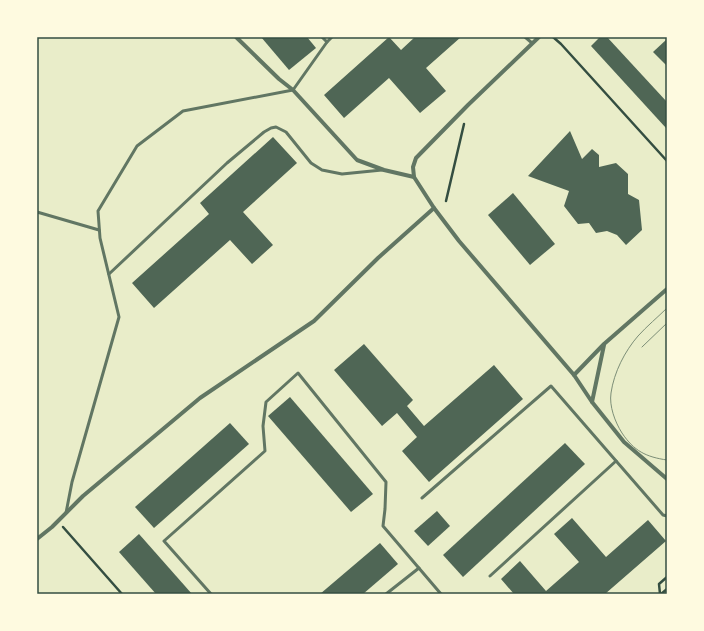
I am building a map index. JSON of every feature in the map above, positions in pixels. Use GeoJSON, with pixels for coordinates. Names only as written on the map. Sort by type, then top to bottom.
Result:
{"type":"FeatureCollection","features":[{"type":"Feature","properties":{"kind":"street"},"geometry":{"type":"LineString","coordinates":[[236,37],[279,79],[293,90],[357,160],[384,170],[414,177]]}},
{"type":"Feature","properties":{"kind":"street"},"geometry":{"type":"LineString","coordinates":[[538,37],[416,158],[413,167],[414,177],[434,208],[459,241],[574,375],[592,402],[624,442],[667,479]]}},
{"type":"Feature","properties":{"kind":"street"},"geometry":{"type":"LineString","coordinates":[[37,539],[83,496],[200,398],[314,321],[378,258],[434,208]]}},
{"type":"Feature","properties":{"kind":"street"},"geometry":{"type":"LineString","coordinates":[[574,375],[604,344],[667,289]]}},
{"type":"Feature","properties":{"kind":"street"},"geometry":{"type":"LineString","coordinates":[[592,402],[604,344]]}},
{"type":"Feature","properties":{"kind":"lane"},"geometry":{"type":"LineString","coordinates":[[322,37],[327,42]]}},
{"type":"Feature","properties":{"kind":"lane"},"geometry":{"type":"LineString","coordinates":[[66,513],[72,482],[119,317],[100,238],[98,211],[137,146],[183,111],[293,90],[332,37]]}},
{"type":"Feature","properties":{"kind":"lane"},"geometry":{"type":"LineString","coordinates":[[525,37],[532,43]]}},
{"type":"Feature","properties":{"kind":"lane"},"geometry":{"type":"LineString","coordinates":[[109,274],[227,163],[264,132],[271,128],[276,127],[286,132],[311,163],[322,170],[342,174],[384,170]]}},
{"type":"Feature","properties":{"kind":"lane"},"geometry":{"type":"LineString","coordinates":[[37,212],[99,230]]}},
{"type":"Feature","properties":{"kind":"lane"},"geometry":{"type":"LineString","coordinates":[[211,594],[164,541],[265,451],[263,426],[266,402],[298,373],[386,482],[383,526],[441,594]]}},
{"type":"Feature","properties":{"kind":"lane"},"geometry":{"type":"LineString","coordinates":[[422,498],[551,386],[663,515],[667,516]]}},
{"type":"Feature","properties":{"kind":"lane"},"geometry":{"type":"LineString","coordinates":[[490,576],[616,461]]}},
{"type":"Feature","properties":{"kind":"lane"},"geometry":{"type":"LineString","coordinates":[[386,594],[419,568]]}},
{"type":"Feature","properties":{"kind":"path"},"geometry":{"type":"LineString","coordinates":[[552,37],[561,44],[667,161]]}},
{"type":"Feature","properties":{"kind":"path"},"geometry":{"type":"LineString","coordinates":[[446,201],[468,105]]}},
{"type":"Feature","properties":{"kind":"path"},"geometry":{"type":"LineString","coordinates":[[57,521],[122,594]]}},
{"type":"Feature","properties":{"kind":"path"},"geometry":{"type":"LineString","coordinates":[[667,577],[659,584],[660,594],[667,589]]}},
{"type":"Feature","properties":{"kind":"building"},"geometry":{"type":"Polygon","coordinates":[[[261,37],[307,37],[316,48],[289,70],[261,37]]]}},
{"type":"Feature","properties":{"kind":"building"},"geometry":{"type":"Polygon","coordinates":[[[389,37],[401,50],[415,37],[461,37],[426,68],[446,91],[420,113],[389,78],[344,118],[324,95],[389,37]]]}},
{"type":"Feature","properties":{"kind":"building"},"geometry":{"type":"Polygon","coordinates":[[[600,37],[607,37],[667,102],[666,128],[591,46],[600,37]]]}},
{"type":"Feature","properties":{"kind":"building"},"geometry":{"type":"Polygon","coordinates":[[[667,39],[667,66],[653,52],[667,39]]]}},
{"type":"Feature","properties":{"kind":"building"},"geometry":{"type":"Polygon","coordinates":[[[570,131],[582,159],[592,149],[599,155],[599,167],[616,163],[628,174],[628,194],[639,200],[642,230],[626,245],[617,235],[607,231],[596,233],[589,223],[578,224],[564,206],[569,191],[528,176],[570,131]]]}},
{"type":"Feature","properties":{"kind":"building"},"geometry":{"type":"Polygon","coordinates":[[[273,137],[297,163],[243,212],[273,245],[252,264],[230,240],[154,308],[132,283],[209,214],[200,203],[273,137]]]}},
{"type":"Feature","properties":{"kind":"building"},"geometry":{"type":"Polygon","coordinates":[[[513,193],[555,244],[530,265],[488,215],[513,193]]]}},
{"type":"Feature","properties":{"kind":"building"},"geometry":{"type":"Polygon","coordinates":[[[364,344],[413,400],[407,406],[424,426],[494,365],[523,399],[429,482],[402,451],[417,437],[397,413],[382,426],[334,370],[364,344]]]}},
{"type":"Feature","properties":{"kind":"building"},"geometry":{"type":"Polygon","coordinates":[[[290,397],[373,494],[351,512],[268,416],[290,397]]]}},
{"type":"Feature","properties":{"kind":"building"},"geometry":{"type":"Polygon","coordinates":[[[230,423],[249,444],[154,528],[135,507],[230,423]]]}},
{"type":"Feature","properties":{"kind":"building"},"geometry":{"type":"Polygon","coordinates":[[[565,443],[585,464],[463,577],[443,555],[565,443]]]}},
{"type":"Feature","properties":{"kind":"building"},"geometry":{"type":"Polygon","coordinates":[[[437,511],[450,526],[428,546],[414,531],[437,511]]]}},
{"type":"Feature","properties":{"kind":"building"},"geometry":{"type":"Polygon","coordinates":[[[572,518],[606,557],[648,520],[666,541],[605,594],[514,594],[501,579],[520,561],[546,591],[579,562],[554,534],[572,518]]]}},
{"type":"Feature","properties":{"kind":"building"},"geometry":{"type":"Polygon","coordinates":[[[139,534],[192,594],[156,594],[119,552],[139,534]]]}},
{"type":"Feature","properties":{"kind":"building"},"geometry":{"type":"Polygon","coordinates":[[[380,543],[398,564],[363,594],[320,594],[380,543]]]}},
{"type":"Feature","properties":{"kind":"tram line"},"geometry":{"type":"LineString","coordinates":[[667,308],[641,332],[629,348],[617,370],[611,393],[613,414],[622,433],[631,444],[636,449],[647,455],[667,460]]}},
{"type":"Feature","properties":{"kind":"tram line"},"geometry":{"type":"LineString","coordinates":[[642,347],[667,323]]}}]}
